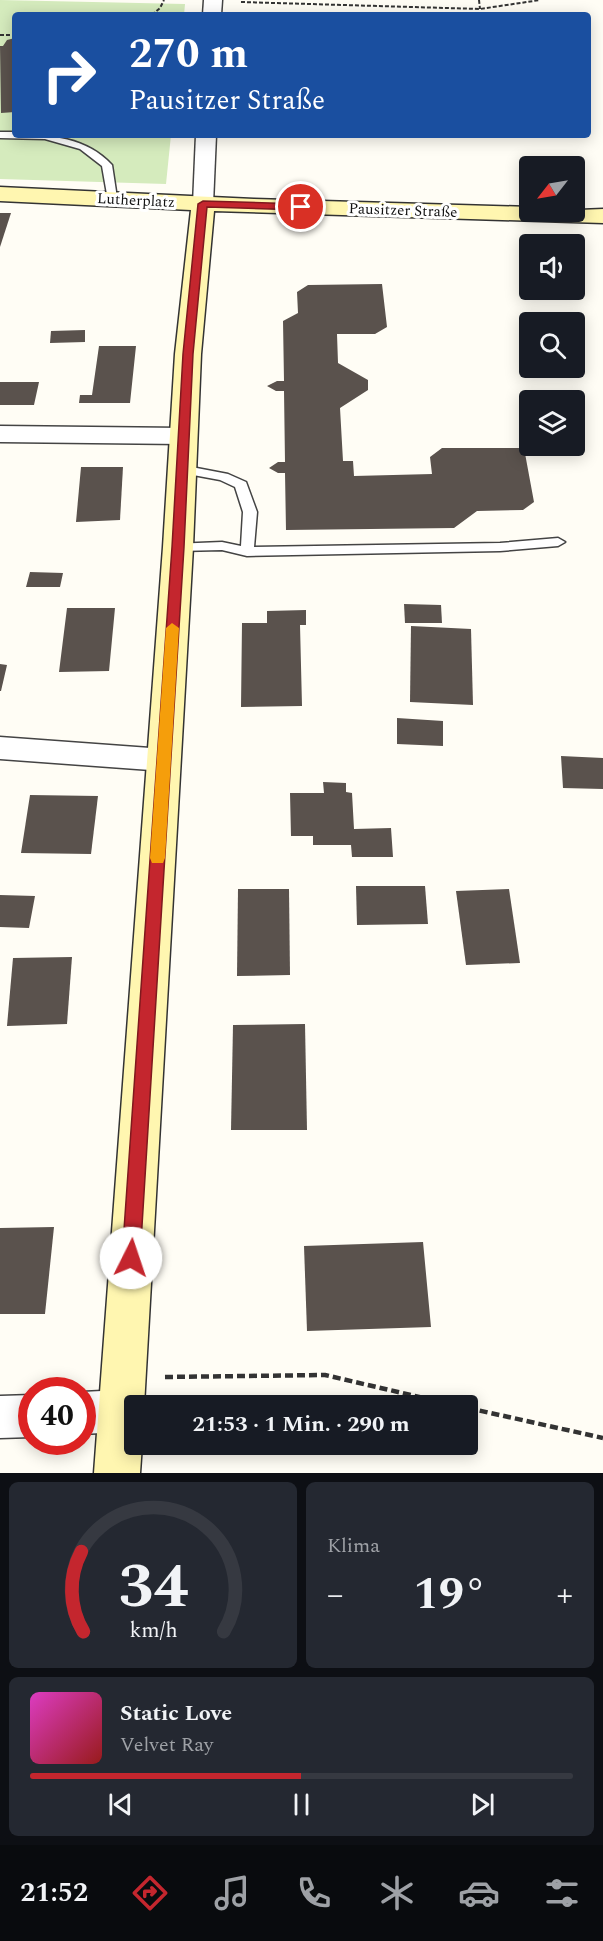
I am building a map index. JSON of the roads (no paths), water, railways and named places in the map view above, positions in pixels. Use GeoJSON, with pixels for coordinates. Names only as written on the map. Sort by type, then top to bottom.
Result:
{"type":"FeatureCollection","features":[{"type":"Feature","properties":{"kind":"street"},"geometry":{"type":"LineString","coordinates":[[117,1473],[109,1400],[164,759],[188,354],[203,204],[206,138]]}},
{"type":"Feature","properties":{"kind":"street","name":"Lutherplatz"},"geometry":{"type":"LineString","coordinates":[[0,194],[203,204]]}},
{"type":"Feature","properties":{"kind":"street","name":"Pausitzer Straße"},"geometry":{"type":"LineString","coordinates":[[203,204],[603,216]]}},
{"type":"Feature","properties":{"kind":"street"},"geometry":{"type":"LineString","coordinates":[[0,434],[182,453]]}},
{"type":"Feature","properties":{"kind":"street"},"geometry":{"type":"LineString","coordinates":[[0,748],[164,759]]}},
{"type":"Feature","properties":{"kind":"street"},"geometry":{"type":"LineString","coordinates":[[0,1417],[18,1416]]}},
{"type":"Feature","properties":{"kind":"lane"},"geometry":{"type":"LineString","coordinates":[[52,138],[84,147],[107,165],[112,198]]}},
{"type":"Feature","properties":{"kind":"lane"},"geometry":{"type":"LineString","coordinates":[[182,453],[241,485],[250,512],[247,552]]}},
{"type":"Feature","properties":{"kind":"lane"},"geometry":{"type":"LineString","coordinates":[[178,547],[222,546],[247,552],[500,547],[558,542]]}}]}
